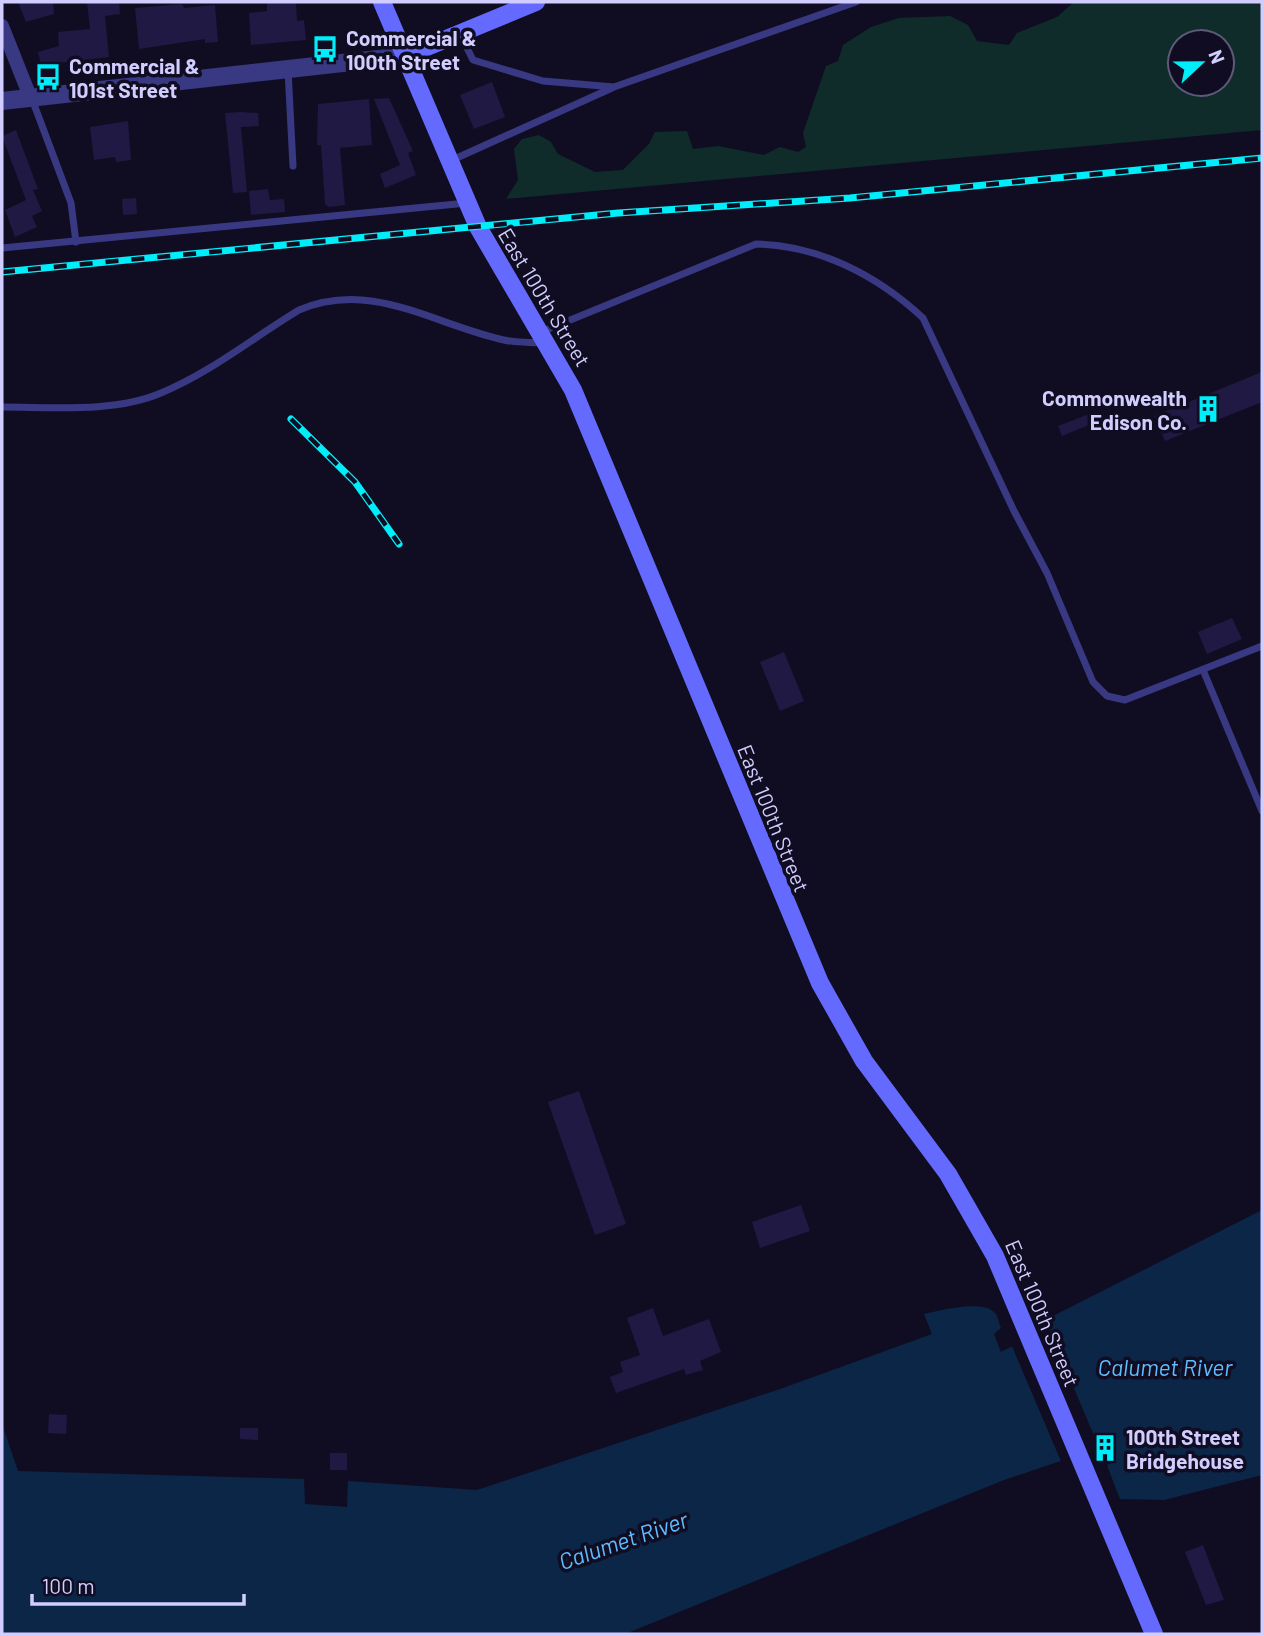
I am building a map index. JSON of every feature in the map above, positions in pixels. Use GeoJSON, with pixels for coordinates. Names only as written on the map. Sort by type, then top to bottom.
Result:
{"type":"FeatureCollection","features":[{"type":"Feature","properties":{"kind":"main road","name":"East 100th Street"},"geometry":{"type":"LineString","coordinates":[[382,2],[481,235],[573,390],[821,986],[864,1060],[948,1174],[995,1256],[1154,1634]]}},
{"type":"Feature","properties":{"kind":"main road"},"geometry":{"type":"LineString","coordinates":[[405,57],[536,2]]}},
{"type":"Feature","properties":{"kind":"street"},"geometry":{"type":"LineString","coordinates":[[2,26],[31,99]]}},
{"type":"Feature","properties":{"kind":"street"},"geometry":{"type":"LineString","coordinates":[[2,101],[405,57]]}},
{"type":"Feature","properties":{"kind":"lane"},"geometry":{"type":"LineString","coordinates":[[450,161],[614,87],[856,2]]}},
{"type":"Feature","properties":{"kind":"lane"},"geometry":{"type":"LineString","coordinates":[[460,34],[473,60],[543,81],[614,87]]}},
{"type":"Feature","properties":{"kind":"lane"},"geometry":{"type":"LineString","coordinates":[[288,70],[293,166]]}},
{"type":"Feature","properties":{"kind":"lane"},"geometry":{"type":"LineString","coordinates":[[31,99],[71,203],[76,242]]}},
{"type":"Feature","properties":{"kind":"lane"},"geometry":{"type":"LineString","coordinates":[[2,248],[467,203]]}},
{"type":"Feature","properties":{"kind":"lane"},"geometry":{"type":"LineString","coordinates":[[2,407],[68,407],[153,396],[183,382],[299,310],[319,302],[340,299],[366,299],[404,307],[505,340],[544,338],[756,244],[780,244],[812,252],[850,267],[900,296],[923,318],[1014,511],[1047,573],[1093,682],[1107,696],[1125,700],[1262,646]]}},
{"type":"Feature","properties":{"kind":"lane"},"geometry":{"type":"LineString","coordinates":[[1203,670],[1262,811]]}},
{"type":"Feature","properties":{"kind":"green space"},"geometry":{"type":"Polygon","coordinates":[[[1074,2],[1262,2],[1262,130],[506,199],[518,180],[514,149],[522,139],[539,135],[551,142],[558,154],[595,172],[623,170],[649,144],[655,132],[687,131],[693,149],[718,146],[764,155],[780,147],[798,152],[806,147],[803,133],[826,66],[838,61],[843,45],[871,27],[899,18],[950,16],[968,25],[977,41],[1009,45],[1017,33],[1057,17],[1074,2]]]}},
{"type":"Feature","properties":{"kind":"water","name":"Calumet River"},"geometry":{"type":"Polygon","coordinates":[[[1262,1210],[1262,1475],[1164,1500],[1120,1499],[1106,1464],[1115,1460],[1108,1445],[1004,1480],[625,1634],[2,1634],[2,1424],[18,1471],[304,1479],[305,1504],[347,1507],[348,1481],[477,1490],[783,1388],[932,1334],[924,1314],[971,1306],[989,1309],[996,1314],[1001,1328],[994,1334],[1001,1352],[1047,1329],[1053,1316],[1262,1210]]]}},
{"type":"Feature","properties":{"kind":"pier"},"geometry":{"type":"Polygon","coordinates":[[[1046,1322],[1098,1445],[1108,1443],[1115,1461],[1107,1465],[1114,1484],[1111,1485],[1103,1465],[1110,1459],[1106,1449],[1063,1466],[1011,1344],[1044,1326],[1046,1322]]]}},
{"type":"Feature","properties":{"kind":"building"},"geometry":{"type":"Polygon","coordinates":[[[18,2],[53,2],[54,14],[26,22],[18,2]]]}},
{"type":"Feature","properties":{"kind":"building"},"geometry":{"type":"Polygon","coordinates":[[[87,2],[119,2],[120,14],[105,16],[109,57],[41,65],[38,52],[59,46],[58,32],[90,29],[87,2]]]}},
{"type":"Feature","properties":{"kind":"building"},"geometry":{"type":"Polygon","coordinates":[[[267,2],[296,2],[297,21],[304,20],[306,40],[251,45],[249,13],[267,11],[267,2]]]}},
{"type":"Feature","properties":{"kind":"building"},"geometry":{"type":"Polygon","coordinates":[[[182,4],[184,8],[215,5],[218,42],[205,43],[205,39],[139,49],[135,8],[182,4]]]}},
{"type":"Feature","properties":{"kind":"building"},"geometry":{"type":"Polygon","coordinates":[[[492,82],[505,117],[474,129],[460,95],[492,82]]]}},
{"type":"Feature","properties":{"kind":"building"},"geometry":{"type":"Polygon","coordinates":[[[389,98],[413,151],[408,153],[416,175],[385,188],[380,174],[400,165],[374,99],[389,98]]]}},
{"type":"Feature","properties":{"kind":"building"},"geometry":{"type":"Polygon","coordinates":[[[369,99],[372,145],[340,148],[345,205],[329,207],[325,204],[321,145],[317,145],[318,104],[369,99]]]}},
{"type":"Feature","properties":{"kind":"building"},"geometry":{"type":"Polygon","coordinates":[[[225,113],[258,113],[259,126],[241,127],[247,192],[233,193],[225,113]]]}},
{"type":"Feature","properties":{"kind":"building"},"geometry":{"type":"Polygon","coordinates":[[[128,121],[131,160],[116,162],[115,157],[94,160],[90,127],[128,121]]]}},
{"type":"Feature","properties":{"kind":"building"},"geometry":{"type":"Polygon","coordinates":[[[16,130],[38,189],[33,190],[42,211],[32,216],[37,227],[15,237],[5,210],[26,200],[2,136],[16,130]]]}},
{"type":"Feature","properties":{"kind":"building"},"geometry":{"type":"Polygon","coordinates":[[[268,189],[270,200],[284,199],[285,212],[251,215],[249,191],[268,189]]]}},
{"type":"Feature","properties":{"kind":"building"},"geometry":{"type":"Polygon","coordinates":[[[136,198],[137,214],[123,215],[122,199],[136,198]]]}},
{"type":"Feature","properties":{"kind":"building","name":"Commonwealth Edison Co."},"geometry":{"type":"Polygon","coordinates":[[[1262,372],[1262,402],[1165,441],[1154,416],[1262,372]]]}},
{"type":"Feature","properties":{"kind":"building"},"geometry":{"type":"Polygon","coordinates":[[[1092,413],[1096,422],[1062,436],[1058,426],[1092,413]]]}},
{"type":"Feature","properties":{"kind":"building"},"geometry":{"type":"Polygon","coordinates":[[[1232,618],[1242,639],[1207,654],[1198,632],[1232,618]]]}},
{"type":"Feature","properties":{"kind":"building"},"geometry":{"type":"Polygon","coordinates":[[[784,652],[804,701],[780,711],[760,662],[784,652]]]}},
{"type":"Feature","properties":{"kind":"building"},"geometry":{"type":"Polygon","coordinates":[[[579,1091],[626,1224],[595,1235],[548,1102],[579,1091]]]}},
{"type":"Feature","properties":{"kind":"building"},"geometry":{"type":"Polygon","coordinates":[[[801,1205],[810,1231],[760,1248],[752,1222],[801,1205]]]}},
{"type":"Feature","properties":{"kind":"building"},"geometry":{"type":"Polygon","coordinates":[[[653,1308],[663,1336],[709,1319],[721,1352],[700,1361],[703,1370],[686,1375],[684,1369],[616,1393],[610,1377],[623,1372],[620,1362],[640,1355],[627,1318],[653,1308]]]}},
{"type":"Feature","properties":{"kind":"building"},"geometry":{"type":"Polygon","coordinates":[[[49,1414],[67,1415],[66,1434],[48,1433],[49,1414]]]}},
{"type":"Feature","properties":{"kind":"building"},"geometry":{"type":"Polygon","coordinates":[[[240,1428],[258,1428],[258,1440],[240,1439],[240,1428]]]}},
{"type":"Feature","properties":{"kind":"building"},"geometry":{"type":"Polygon","coordinates":[[[330,1453],[347,1453],[347,1470],[330,1470],[330,1453]]]}},
{"type":"Feature","properties":{"kind":"building"},"geometry":{"type":"Polygon","coordinates":[[[1203,1545],[1224,1600],[1206,1605],[1185,1552],[1203,1545]]]}},
{"type":"Feature","properties":{"kind":"railway"},"geometry":{"type":"LineString","coordinates":[[2,272],[618,213],[850,198],[1262,158]]}},
{"type":"Feature","properties":{"kind":"railway"},"geometry":{"type":"LineString","coordinates":[[291,419],[355,482],[399,544]]}},
{"type":"Feature","properties":{"kind":"place","name":"Commercial & 100th Street"},"geometry":{"type":"Point","coordinates":[325,49]}},
{"type":"Feature","properties":{"kind":"place","name":"Commercial & 101st Street"},"geometry":{"type":"Point","coordinates":[48,77]}},
{"type":"Feature","properties":{"kind":"place","name":"Commonwealth Edison Co."},"geometry":{"type":"Point","coordinates":[1208,409]}},
{"type":"Feature","properties":{"kind":"place","name":"100th Street Bridgehouse"},"geometry":{"type":"Point","coordinates":[1105,1448]}}]}
